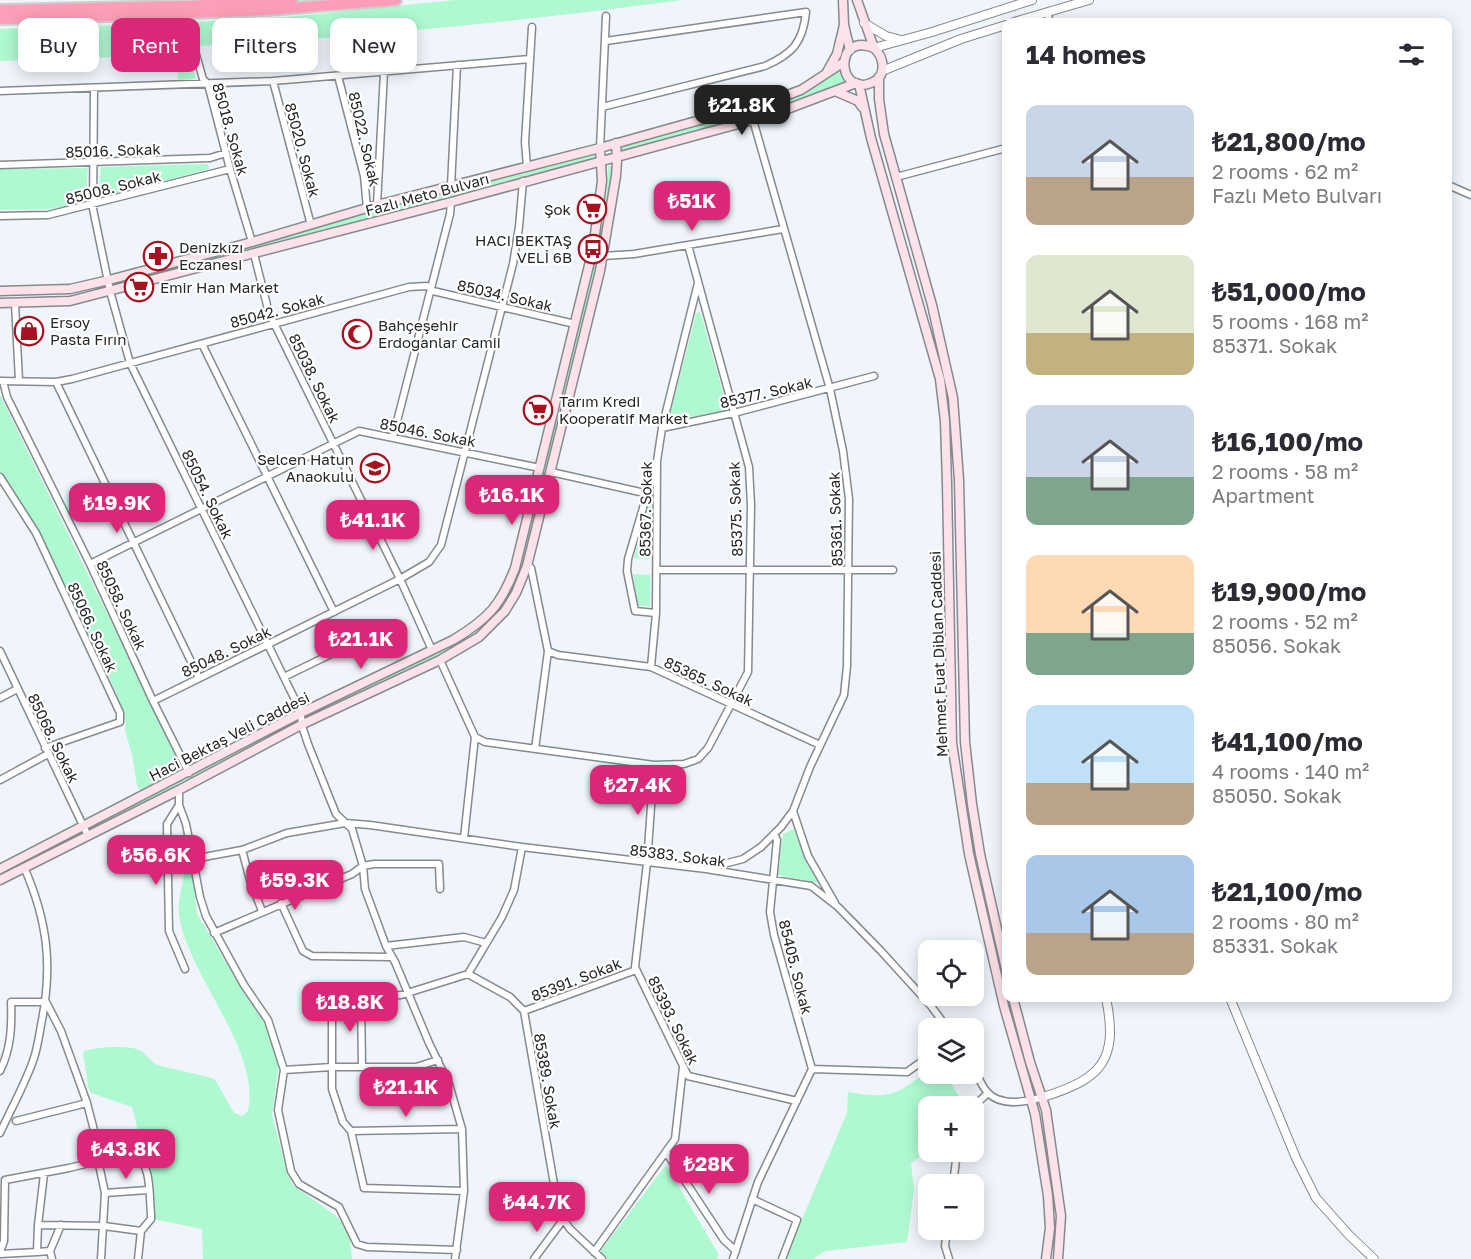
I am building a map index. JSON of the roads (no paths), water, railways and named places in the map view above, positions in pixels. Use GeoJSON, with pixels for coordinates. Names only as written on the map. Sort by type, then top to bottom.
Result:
{"type":"FeatureCollection","features":[{"type":"Feature","properties":{"kind":"highway"},"geometry":{"type":"LineString","coordinates":[[0,10],[185,12],[292,0]]}},
{"type":"Feature","properties":{"kind":"highway"},"geometry":{"type":"LineString","coordinates":[[0,19],[255,11],[396,0]]}},
{"type":"Feature","properties":{"kind":"main road"},"geometry":{"type":"LineString","coordinates":[[843,0],[844,25],[850,50],[844,62],[846,75],[857,84],[869,84],[881,74],[882,58],[874,48],[857,0]]}},
{"type":"Feature","properties":{"kind":"main road"},"geometry":{"type":"LineString","coordinates":[[825,74],[837,54],[844,25]]}},
{"type":"Feature","properties":{"kind":"main road"},"geometry":{"type":"LineString","coordinates":[[850,50],[862,45],[874,48]]}},
{"type":"Feature","properties":{"kind":"main road","name":"Fazlı Meto Bulvarı"},"geometry":{"type":"LineString","coordinates":[[0,291],[70,289],[109,280],[252,242],[377,205],[600,148],[782,97],[801,90],[844,62]]}},
{"type":"Feature","properties":{"kind":"main road","name":"Mehmet Fuat Diblan Caddesi"},"geometry":{"type":"LineString","coordinates":[[881,74],[879,99],[884,134],[932,305],[953,398],[959,480],[965,742],[980,854],[1002,951]]}},
{"type":"Feature","properties":{"kind":"main road","name":"Fazlı Meto Bulvarı"},"geometry":{"type":"LineString","coordinates":[[0,303],[70,301],[110,291],[753,120],[857,84]]}},
{"type":"Feature","properties":{"kind":"main road","name":"Mehmet Fuat Diblan Caddesi"},"geometry":{"type":"LineString","coordinates":[[857,84],[940,380],[945,420],[947,473],[952,743],[969,854],[1002,997]]}},
{"type":"Feature","properties":{"kind":"main road"},"geometry":{"type":"LineString","coordinates":[[835,91],[858,101],[864,110]]}},
{"type":"Feature","properties":{"kind":"main road"},"geometry":{"type":"LineString","coordinates":[[616,143],[617,156]]}},
{"type":"Feature","properties":{"kind":"main road","name":"Haci Bektaş Veli Caddesi"},"geometry":{"type":"LineString","coordinates":[[0,869],[301,713],[474,628],[493,610],[506,591],[515,568],[575,324],[600,205],[602,160],[600,148]]}},
{"type":"Feature","properties":{"kind":"main road","name":"Haci Bektaş Veli Caddesi"},"geometry":{"type":"LineString","coordinates":[[0,880],[179,790],[303,724],[440,660],[479,637],[505,611],[527,566],[551,472],[603,256],[617,156]]}},
{"type":"Feature","properties":{"kind":"main road","name":"Mehmet Fuat Diblan Caddesi"},"geometry":{"type":"LineString","coordinates":[[1003,1002],[1035,1114],[1048,1196],[1050,1228],[1046,1259]]}},
{"type":"Feature","properties":{"kind":"main road"},"geometry":{"type":"LineString","coordinates":[[1014,1002],[1046,1110],[1061,1216],[1058,1259]]}},
{"type":"Feature","properties":{"kind":"street"},"geometry":{"type":"LineString","coordinates":[[874,48],[1032,0]]}},
{"type":"Feature","properties":{"kind":"street"},"geometry":{"type":"LineString","coordinates":[[1027,18],[1089,0]]}},
{"type":"Feature","properties":{"kind":"street","name":"85018. Sokak"},"geometry":{"type":"LineString","coordinates":[[185,12],[203,79],[208,84],[252,242]]}},
{"type":"Feature","properties":{"kind":"street"},"geometry":{"type":"LineString","coordinates":[[602,107],[765,66],[793,50],[801,36],[806,12],[606,41]]}},
{"type":"Feature","properties":{"kind":"street"},"geometry":{"type":"LineString","coordinates":[[1047,12],[1049,18]]}},
{"type":"Feature","properties":{"kind":"street"},"geometry":{"type":"LineString","coordinates":[[600,148],[606,16]]}},
{"type":"Feature","properties":{"kind":"street"},"geometry":{"type":"LineString","coordinates":[[864,23],[886,36],[902,40]]}},
{"type":"Feature","properties":{"kind":"street"},"geometry":{"type":"LineString","coordinates":[[881,74],[961,39],[1002,26]]}},
{"type":"Feature","properties":{"kind":"street"},"geometry":{"type":"LineString","coordinates":[[527,167],[525,142],[532,27]]}},
{"type":"Feature","properties":{"kind":"street"},"geometry":{"type":"LineString","coordinates":[[417,69],[530,59]]}},
{"type":"Feature","properties":{"kind":"street"},"geometry":{"type":"LineString","coordinates":[[451,186],[457,65]]}},
{"type":"Feature","properties":{"kind":"street"},"geometry":{"type":"LineString","coordinates":[[0,91],[273,81],[384,72],[377,205]]}},
{"type":"Feature","properties":{"kind":"street","name":"85022. Sokak"},"geometry":{"type":"LineString","coordinates":[[338,76],[364,176],[367,208]]}},
{"type":"Feature","properties":{"kind":"street","name":"85020. Sokak"},"geometry":{"type":"LineString","coordinates":[[273,81],[311,225]]}},
{"type":"Feature","properties":{"kind":"street","name":"85054. Sokak"},"geometry":{"type":"LineString","coordinates":[[94,88],[93,204],[110,291],[130,363],[301,713],[308,744],[336,814],[352,829],[363,866],[365,889],[386,946],[449,1084],[462,1129],[464,1191],[455,1259]]}},
{"type":"Feature","properties":{"kind":"street","name":"85361. Sokak"},"geometry":{"type":"LineString","coordinates":[[706,869],[743,859],[761,847],[794,811],[820,745],[844,695],[847,666],[849,499],[843,451],[830,389],[753,120]]}},
{"type":"Feature","properties":{"kind":"street"},"geometry":{"type":"LineString","coordinates":[[896,177],[1002,149]]}},
{"type":"Feature","properties":{"kind":"street","name":"85016. Sokak"},"geometry":{"type":"LineString","coordinates":[[0,165],[210,158],[226,153]]}},
{"type":"Feature","properties":{"kind":"street","name":"85008. Sokak"},"geometry":{"type":"LineString","coordinates":[[0,216],[48,215],[230,169]]}},
{"type":"Feature","properties":{"kind":"street","name":"85048. Sokak"},"geometry":{"type":"LineString","coordinates":[[153,701],[400,579],[429,562],[441,545],[513,264],[519,227],[522,181]]}},
{"type":"Feature","properties":{"kind":"street"},"geometry":{"type":"LineString","coordinates":[[1452,187],[1471,195]]}},
{"type":"Feature","properties":{"kind":"street"},"geometry":{"type":"LineString","coordinates":[[393,437],[450,214],[451,202]]}},
{"type":"Feature","properties":{"kind":"street"},"geometry":{"type":"LineString","coordinates":[[603,256],[634,254],[783,229]]}},
{"type":"Feature","properties":{"kind":"street","name":"85375. Sokak"},"geometry":{"type":"LineString","coordinates":[[654,765],[684,764],[698,759],[708,748],[747,672],[750,569],[749,467],[688,244]]}},
{"type":"Feature","properties":{"kind":"street","name":"85038. Sokak"},"geometry":{"type":"LineString","coordinates":[[254,254],[269,313],[400,579],[432,650]]}},
{"type":"Feature","properties":{"kind":"street","name":"85367. Sokak"},"geometry":{"type":"LineString","coordinates":[[651,668],[656,613],[657,461],[662,428],[699,283]]}},
{"type":"Feature","properties":{"kind":"street","name":"85042. Sokak"},"geometry":{"type":"LineString","coordinates":[[2,381],[56,382],[72,379],[409,287],[427,286],[430,289]]}},
{"type":"Feature","properties":{"kind":"street","name":"85034. Sokak"},"geometry":{"type":"LineString","coordinates":[[430,289],[575,324]]}},
{"type":"Feature","properties":{"kind":"street"},"geometry":{"type":"LineString","coordinates":[[15,303],[19,381]]}},
{"type":"Feature","properties":{"kind":"street"},"geometry":{"type":"LineString","coordinates":[[202,344],[334,612]]}},
{"type":"Feature","properties":{"kind":"street","name":"85377. Sokak"},"geometry":{"type":"LineString","coordinates":[[662,428],[830,389],[874,376]]}},
{"type":"Feature","properties":{"kind":"street","name":"85058. Sokak"},"geometry":{"type":"LineString","coordinates":[[2,381],[7,398],[90,564],[153,701],[189,772]]}},
{"type":"Feature","properties":{"kind":"street"},"geometry":{"type":"LineString","coordinates":[[56,382],[199,678]]}},
{"type":"Feature","properties":{"kind":"street","name":"85046. Sokak"},"geometry":{"type":"LineString","coordinates":[[90,564],[359,431],[540,468]]}},
{"type":"Feature","properties":{"kind":"street"},"geometry":{"type":"LineString","coordinates":[[656,613],[635,612],[627,571],[646,494],[657,461]]}},
{"type":"Feature","properties":{"kind":"street"},"geometry":{"type":"LineString","coordinates":[[551,472],[656,495]]}},
{"type":"Feature","properties":{"kind":"street","name":"85066. Sokak"},"geometry":{"type":"LineString","coordinates":[[0,477],[36,533],[120,713],[120,722],[47,751]]}},
{"type":"Feature","properties":{"kind":"street"},"geometry":{"type":"LineString","coordinates":[[527,566],[531,568],[548,651],[535,749]]}},
{"type":"Feature","properties":{"kind":"street"},"geometry":{"type":"LineString","coordinates":[[657,570],[893,570]]}},
{"type":"Feature","properties":{"kind":"street"},"geometry":{"type":"LineString","coordinates":[[284,677],[366,637]]}},
{"type":"Feature","properties":{"kind":"street","name":"85068. Sokak"},"geometry":{"type":"LineString","coordinates":[[0,651],[88,836]]}},
{"type":"Feature","properties":{"kind":"street","name":"85365. Sokak"},"geometry":{"type":"LineString","coordinates":[[548,651],[558,655],[651,668],[820,745]]}},
{"type":"Feature","properties":{"kind":"street"},"geometry":{"type":"LineString","coordinates":[[440,660],[475,737],[464,838]]}},
{"type":"Feature","properties":{"kind":"street"},"geometry":{"type":"LineString","coordinates":[[0,698],[17,689]]}},
{"type":"Feature","properties":{"kind":"street"},"geometry":{"type":"LineString","coordinates":[[475,737],[485,741],[535,749],[654,765]]}},
{"type":"Feature","properties":{"kind":"street"},"geometry":{"type":"LineString","coordinates":[[0,780],[47,751]]}},
{"type":"Feature","properties":{"kind":"street","name":"85393. Sokak"},"geometry":{"type":"LineString","coordinates":[[654,765],[636,970],[688,1076],[797,1101]]}},
{"type":"Feature","properties":{"kind":"street"},"geometry":{"type":"LineString","coordinates":[[179,790],[179,805],[186,824],[200,897],[206,916],[244,985],[268,1020],[284,1070],[278,1110],[291,1171],[299,1184],[339,1207],[357,1244],[367,1247],[457,1250]]}},
{"type":"Feature","properties":{"kind":"street"},"geometry":{"type":"LineString","coordinates":[[179,805],[167,824],[169,931],[185,969]]}},
{"type":"Feature","properties":{"kind":"street"},"geometry":{"type":"LineString","coordinates":[[794,811],[808,856],[838,907]]}},
{"type":"Feature","properties":{"kind":"street","name":"85383. Sokak"},"geometry":{"type":"LineString","coordinates":[[193,859],[242,850],[287,833],[345,823],[706,869],[811,886],[838,907],[940,1018]]}},
{"type":"Feature","properties":{"kind":"street","name":"85405. Sokak"},"geometry":{"type":"LineString","coordinates":[[774,834],[777,840],[770,912],[774,935],[812,1069]]}},
{"type":"Feature","properties":{"kind":"street"},"geometry":{"type":"LineString","coordinates":[[464,1191],[364,1188],[351,1131],[343,1122],[332,1089],[332,998],[407,994],[468,974],[502,917],[514,890],[522,847]]}},
{"type":"Feature","properties":{"kind":"street"},"geometry":{"type":"LineString","coordinates":[[242,850],[262,911]]}},
{"type":"Feature","properties":{"kind":"street"},"geometry":{"type":"LineString","coordinates":[[214,933],[352,874],[363,866],[387,863],[439,864],[440,889]]}},
{"type":"Feature","properties":{"kind":"street"},"geometry":{"type":"LineString","coordinates":[[0,1133],[34,1060],[49,978],[43,917],[24,867]]}},
{"type":"Feature","properties":{"kind":"street"},"geometry":{"type":"LineString","coordinates":[[281,903],[303,951],[312,956],[392,957]]}},
{"type":"Feature","properties":{"kind":"street"},"geometry":{"type":"LineString","coordinates":[[386,946],[464,937],[486,943]]}},
{"type":"Feature","properties":{"kind":"street","name":"85391. Sokak"},"geometry":{"type":"LineString","coordinates":[[524,1011],[636,970]]}},
{"type":"Feature","properties":{"kind":"street"},"geometry":{"type":"LineString","coordinates":[[468,974],[510,997],[524,1011]]}},
{"type":"Feature","properties":{"kind":"street"},"geometry":{"type":"LineString","coordinates":[[361,998],[362,1067]]}},
{"type":"Feature","properties":{"kind":"street"},"geometry":{"type":"LineString","coordinates":[[0,1071],[6,1060],[10,1040],[11,1002],[46,1002]]}},
{"type":"Feature","properties":{"kind":"street"},"geometry":{"type":"LineString","coordinates":[[46,1002],[61,1031],[87,1103],[96,1138],[105,1193],[101,1259]]}},
{"type":"Feature","properties":{"kind":"street"},"geometry":{"type":"LineString","coordinates":[[983,1084],[988,1092],[1003,1102],[1043,1097],[1068,1089],[1088,1078],[1098,1070],[1106,1057],[1111,1038],[1106,1002]]}},
{"type":"Feature","properties":{"kind":"street"},"geometry":{"type":"LineString","coordinates":[[1232,1002],[1296,1158],[1316,1198],[1374,1259]]}},
{"type":"Feature","properties":{"kind":"street","name":"85389. Sokak"},"geometry":{"type":"LineString","coordinates":[[524,1011],[559,1213],[563,1220]]}},
{"type":"Feature","properties":{"kind":"street"},"geometry":{"type":"LineString","coordinates":[[284,1070],[332,1067],[416,1067],[438,1060]]}},
{"type":"Feature","properties":{"kind":"street"},"geometry":{"type":"LineString","coordinates":[[732,1259],[758,1182],[812,1069],[907,1072],[918,1064]]}},
{"type":"Feature","properties":{"kind":"street"},"geometry":{"type":"LineString","coordinates":[[594,1252],[675,1139],[683,1067]]}},
{"type":"Feature","properties":{"kind":"street"},"geometry":{"type":"LineString","coordinates":[[984,1096],[988,1092]]}},
{"type":"Feature","properties":{"kind":"street"},"geometry":{"type":"LineString","coordinates":[[16,1121],[87,1103]]}},
{"type":"Feature","properties":{"kind":"street"},"geometry":{"type":"LineString","coordinates":[[351,1131],[462,1129]]}},
{"type":"Feature","properties":{"kind":"street"},"geometry":{"type":"LineString","coordinates":[[50,1251],[0,1253],[4,1241],[5,1180],[44,1174],[133,1152],[141,1156],[146,1165],[151,1219],[141,1231],[138,1259]]}},
{"type":"Feature","properties":{"kind":"street"},"geometry":{"type":"LineString","coordinates":[[666,1152],[724,1240],[736,1251]]}},
{"type":"Feature","properties":{"kind":"street"},"geometry":{"type":"LineString","coordinates":[[37,1252],[44,1174]]}},
{"type":"Feature","properties":{"kind":"street"},"geometry":{"type":"LineString","coordinates":[[105,1193],[148,1190]]}},
{"type":"Feature","properties":{"kind":"street"},"geometry":{"type":"LineString","coordinates":[[752,1199],[796,1221],[782,1259]]}},
{"type":"Feature","properties":{"kind":"street"},"geometry":{"type":"LineString","coordinates":[[534,1259],[563,1220],[602,1259]]}},
{"type":"Feature","properties":{"kind":"street"},"geometry":{"type":"LineString","coordinates":[[38,1225],[104,1226],[141,1231]]}},
{"type":"Feature","properties":{"kind":"street"},"geometry":{"type":"LineString","coordinates":[[52,1259],[50,1251],[61,1225]]}},
{"type":"Feature","properties":{"kind":"street"},"geometry":{"type":"LineString","coordinates":[[946,1240],[949,1259]]}},
{"type":"Feature","properties":{"kind":"place","name":"Şok"},"geometry":{"type":"Point","coordinates":[592,209]}},
{"type":"Feature","properties":{"kind":"place","name":"HACI BEKTAŞ VELİ 6B"},"geometry":{"type":"Point","coordinates":[593,249]}},
{"type":"Feature","properties":{"kind":"place","name":"Denizkızı Eczanesi"},"geometry":{"type":"Point","coordinates":[158,256]}},
{"type":"Feature","properties":{"kind":"place","name":"Emir Han Market"},"geometry":{"type":"Point","coordinates":[139,287]}},
{"type":"Feature","properties":{"kind":"place","name":"Ersoy Pasta Fırın"},"geometry":{"type":"Point","coordinates":[29,331]}},
{"type":"Feature","properties":{"kind":"place","name":"Bahçeşehir Erdoğanlar Camii"},"geometry":{"type":"Point","coordinates":[357,334]}},
{"type":"Feature","properties":{"kind":"place","name":"Tarım Kredi Kooperatif Market"},"geometry":{"type":"Point","coordinates":[538,410]}},
{"type":"Feature","properties":{"kind":"place","name":"Selcen Hatun Anaokulu"},"geometry":{"type":"Point","coordinates":[375,468]}}]}
